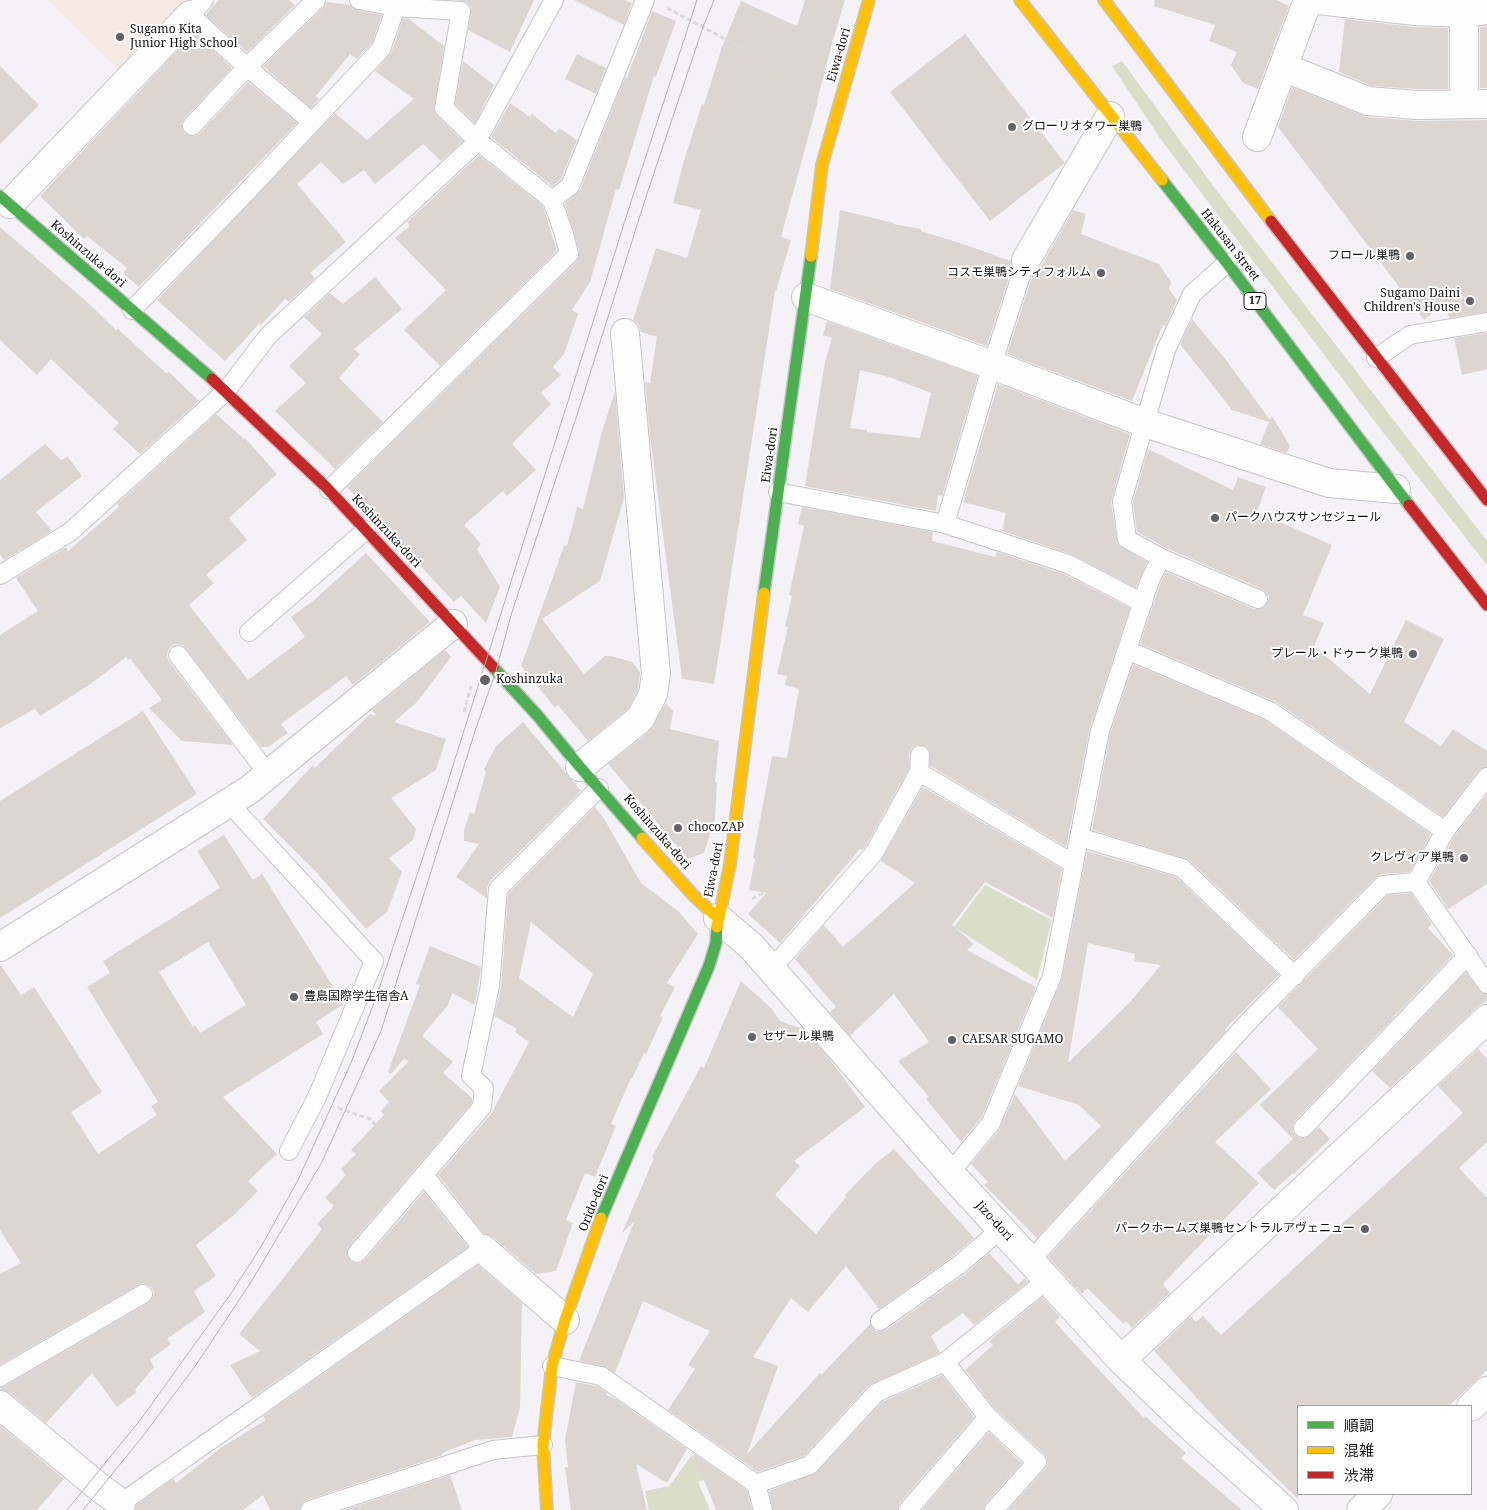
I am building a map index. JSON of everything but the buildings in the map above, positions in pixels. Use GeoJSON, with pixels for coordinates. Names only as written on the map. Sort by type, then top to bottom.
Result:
{"type":"FeatureCollection","features":[{"type":"Feature","properties":{"kind":"main road","name":"Eiwa-dori"},"geometry":{"type":"LineString","coordinates":[[718,918],[730,865],[822,166],[870,0]]}},
{"type":"Feature","properties":{"kind":"main road","name":"Hakusan Street"},"geometry":{"type":"LineString","coordinates":[[1020,0],[1227,263],[1396,488],[1487,605]]}},
{"type":"Feature","properties":{"kind":"main road"},"geometry":{"type":"LineString","coordinates":[[1104,0],[1376,358],[1487,500]]}},
{"type":"Feature","properties":{"kind":"main road","name":"Koshinzuka-dori"},"geometry":{"type":"LineString","coordinates":[[5,200],[226,391],[329,490],[538,716],[580,767],[694,896],[718,918]]}},
{"type":"Feature","properties":{"kind":"main road","name":"Orido-dori"},"geometry":{"type":"LineString","coordinates":[[547,1510],[543,1445],[552,1366],[565,1320],[601,1218],[709,966],[716,943],[718,918]]}},
{"type":"Feature","properties":{"kind":"street"},"geometry":{"type":"LineString","coordinates":[[1257,137],[1308,0]]}},
{"type":"Feature","properties":{"kind":"street"},"geometry":{"type":"LineString","coordinates":[[1282,67],[1368,101],[1416,105],[1476,104],[1472,8],[1415,11],[1318,0]]}},
{"type":"Feature","properties":{"kind":"street"},"geometry":{"type":"LineString","coordinates":[[5,200],[197,7]]}},
{"type":"Feature","properties":{"kind":"street"},"geometry":{"type":"LineString","coordinates":[[1026,260],[1110,116]]}},
{"type":"Feature","properties":{"kind":"street"},"geometry":{"type":"LineString","coordinates":[[806,297],[1145,423],[1329,483],[1396,488]]}},
{"type":"Feature","properties":{"kind":"street"},"geometry":{"type":"LineString","coordinates":[[580,767],[640,719],[653,694],[656,674],[624,334]]}},
{"type":"Feature","properties":{"kind":"street"},"geometry":{"type":"LineString","coordinates":[[0,947],[249,790],[453,624]]}},
{"type":"Feature","properties":{"kind":"street","name":"Jizo-dori"},"geometry":{"type":"LineString","coordinates":[[718,918],[750,946],[1000,1229],[1121,1360],[1189,1425],[1284,1510]]}},
{"type":"Feature","properties":{"kind":"street"},"geometry":{"type":"LineString","coordinates":[[1121,1360],[1487,1019]]}},
{"type":"Feature","properties":{"kind":"street"},"geometry":{"type":"LineString","coordinates":[[484,1249],[565,1320]]}},
{"type":"Feature","properties":{"kind":"street"},"geometry":{"type":"LineString","coordinates":[[1472,1405],[1487,1391]]}},
{"type":"Feature","properties":{"kind":"street"},"geometry":{"type":"LineString","coordinates":[[0,1405],[100,1488],[118,1506]]}},
{"type":"Feature","properties":{"kind":"street"},"geometry":{"type":"LineString","coordinates":[[1361,1510],[1377,1495]]}},
{"type":"Feature","properties":{"kind":"lane"},"geometry":{"type":"LineString","coordinates":[[192,126],[247,67],[316,0]]}},
{"type":"Feature","properties":{"kind":"lane"},"geometry":{"type":"LineString","coordinates":[[329,490],[569,254],[552,200],[477,140],[444,108],[461,11],[396,8],[359,0]]}},
{"type":"Feature","properties":{"kind":"lane"},"geometry":{"type":"LineString","coordinates":[[0,575],[70,532],[226,391],[268,336],[475,144],[554,0]]}},
{"type":"Feature","properties":{"kind":"lane"},"geometry":{"type":"LineString","coordinates":[[552,200],[570,186],[652,2]]}},
{"type":"Feature","properties":{"kind":"lane"},"geometry":{"type":"LineString","coordinates":[[197,7],[247,67],[312,122]]}},
{"type":"Feature","properties":{"kind":"lane"},"geometry":{"type":"LineString","coordinates":[[132,310],[381,49],[396,8]]}},
{"type":"Feature","properties":{"kind":"lane"},"geometry":{"type":"LineString","coordinates":[[945,524],[992,365],[1026,260]]}},
{"type":"Feature","properties":{"kind":"lane"},"geometry":{"type":"LineString","coordinates":[[1227,263],[1192,294],[1166,350],[1122,501],[1127,539],[1161,558],[1258,599]]}},
{"type":"Feature","properties":{"kind":"lane"},"geometry":{"type":"LineString","coordinates":[[1376,358],[1410,336],[1487,322]]}},
{"type":"Feature","properties":{"kind":"lane"},"geometry":{"type":"LineString","coordinates":[[778,492],[945,524],[1068,564],[1143,603]]}},
{"type":"Feature","properties":{"kind":"lane"},"geometry":{"type":"LineString","coordinates":[[249,632],[366,530]]}},
{"type":"Feature","properties":{"kind":"lane"},"geometry":{"type":"LineString","coordinates":[[950,1173],[991,1123],[1052,976],[1100,731],[1150,580],[1161,558]]}},
{"type":"Feature","properties":{"kind":"lane"},"geometry":{"type":"LineString","coordinates":[[1127,650],[1270,711],[1445,831]]}},
{"type":"Feature","properties":{"kind":"lane"},"geometry":{"type":"LineString","coordinates":[[178,655],[268,774]]}},
{"type":"Feature","properties":{"kind":"lane"},"geometry":{"type":"LineString","coordinates":[[769,968],[782,956],[874,853],[919,763],[1074,864]]}},
{"type":"Feature","properties":{"kind":"lane"},"geometry":{"type":"LineString","coordinates":[[1416,882],[1445,831],[1487,777]]}},
{"type":"Feature","properties":{"kind":"lane"},"geometry":{"type":"LineString","coordinates":[[357,1254],[482,1107],[484,1088],[470,1076],[490,986],[498,889],[599,788]]}},
{"type":"Feature","properties":{"kind":"lane"},"geometry":{"type":"LineString","coordinates":[[229,803],[374,961],[317,1097],[289,1151]]}},
{"type":"Feature","properties":{"kind":"lane"},"geometry":{"type":"LineString","coordinates":[[1079,837],[1182,868],[1295,976]]}},
{"type":"Feature","properties":{"kind":"lane"},"geometry":{"type":"LineString","coordinates":[[1416,882],[1487,984]]}},
{"type":"Feature","properties":{"kind":"lane"},"geometry":{"type":"LineString","coordinates":[[756,1484],[810,1465],[876,1393],[945,1362],[1038,1271],[1250,1020],[1383,885],[1416,882]]}},
{"type":"Feature","properties":{"kind":"lane"},"geometry":{"type":"LineString","coordinates":[[1303,1128],[1468,955]]}},
{"type":"Feature","properties":{"kind":"lane"},"geometry":{"type":"LineString","coordinates":[[118,1506],[484,1249],[424,1175]]}},
{"type":"Feature","properties":{"kind":"lane"},"geometry":{"type":"LineString","coordinates":[[880,1320],[959,1265],[1000,1229]]}},
{"type":"Feature","properties":{"kind":"lane"},"geometry":{"type":"LineString","coordinates":[[0,1377],[143,1294]]}},
{"type":"Feature","properties":{"kind":"lane"},"geometry":{"type":"LineString","coordinates":[[945,1362],[988,1417],[1037,1462],[994,1510]]}},
{"type":"Feature","properties":{"kind":"lane"},"geometry":{"type":"LineString","coordinates":[[552,1366],[601,1376],[756,1484],[763,1510]]}},
{"type":"Feature","properties":{"kind":"lane"},"geometry":{"type":"LineString","coordinates":[[908,1510],[988,1417]]}},
{"type":"Feature","properties":{"kind":"lane"},"geometry":{"type":"LineString","coordinates":[[310,1510],[329,1507],[493,1450],[543,1445]]}},
{"type":"Feature","properties":{"kind":"path"},"geometry":{"type":"LineString","coordinates":[[652,2],[840,100]]}},
{"type":"Feature","properties":{"kind":"path"},"geometry":{"type":"LineString","coordinates":[[745,904],[765,892],[788,859]]}},
{"type":"Feature","properties":{"kind":"path"},"geometry":{"type":"LineString","coordinates":[[317,1097],[346,1112],[370,1119],[424,1175]]}},
{"type":"Feature","properties":{"kind":"shaded area","name":"Sugamo Kita Junior High School"},"geometry":{"type":"Polygon","coordinates":[[[47,0],[189,0],[122,73],[47,0]]]}},
{"type":"Feature","properties":{"kind":"green space"},"geometry":{"type":"Polygon","coordinates":[[[1122,61],[1217,191],[1487,541],[1487,565],[1382,431],[1162,141],[1112,66],[1122,61]]]}},
{"type":"Feature","properties":{"kind":"green space"},"geometry":{"type":"Polygon","coordinates":[[[985,885],[1052,920],[1037,980],[954,927],[985,885]]]}},
{"type":"Feature","properties":{"kind":"green space"},"geometry":{"type":"Polygon","coordinates":[[[692,1455],[721,1472],[698,1482],[710,1510],[649,1510],[645,1491],[669,1486],[692,1455]]]}},
{"type":"Feature","properties":{"kind":"tram line"},"geometry":{"type":"LineString","coordinates":[[67,1510],[141,1419],[230,1295],[262,1245],[298,1180],[351,1063],[377,995],[444,794],[628,211],[697,0]]}},
{"type":"Feature","properties":{"kind":"tram line"},"geometry":{"type":"LineString","coordinates":[[83,1510],[143,1436],[196,1365],[251,1282],[322,1162],[381,1031],[476,728],[496,671],[512,612],[646,197],[703,27],[714,0]]}},
{"type":"Feature","properties":{"kind":"traffic: fast"},"geometry":{"type":"LineString","coordinates":[[1162,180],[1227,263],[1409,505]]}},
{"type":"Feature","properties":{"kind":"traffic: fast"},"geometry":{"type":"LineString","coordinates":[[0,196],[212,379]]}},
{"type":"Feature","properties":{"kind":"traffic: fast"},"geometry":{"type":"LineString","coordinates":[[764,593],[811,256]]}},
{"type":"Feature","properties":{"kind":"traffic: fast"},"geometry":{"type":"LineString","coordinates":[[493,667],[538,716],[642,838]]}},
{"type":"Feature","properties":{"kind":"traffic: fast"},"geometry":{"type":"LineString","coordinates":[[601,1218],[709,966],[716,943],[717,927]]}},
{"type":"Feature","properties":{"kind":"traffic: slow"},"geometry":{"type":"LineString","coordinates":[[811,256],[822,165],[869,0]]}},
{"type":"Feature","properties":{"kind":"traffic: slow"},"geometry":{"type":"LineString","coordinates":[[1020,0],[1162,180]]}},
{"type":"Feature","properties":{"kind":"traffic: slow"},"geometry":{"type":"LineString","coordinates":[[1104,0],[1271,221]]}},
{"type":"Feature","properties":{"kind":"traffic: slow"},"geometry":{"type":"LineString","coordinates":[[717,927],[730,865],[764,593]]}},
{"type":"Feature","properties":{"kind":"traffic: slow"},"geometry":{"type":"LineString","coordinates":[[642,838],[694,896],[718,918]]}},
{"type":"Feature","properties":{"kind":"traffic: slow"},"geometry":{"type":"LineString","coordinates":[[547,1510],[543,1445],[552,1366],[565,1320],[601,1218]]}},
{"type":"Feature","properties":{"kind":"traffic: jam"},"geometry":{"type":"LineString","coordinates":[[1271,221],[1487,500]]}},
{"type":"Feature","properties":{"kind":"traffic: jam"},"geometry":{"type":"LineString","coordinates":[[212,379],[325,486],[493,667]]}},
{"type":"Feature","properties":{"kind":"traffic: jam"},"geometry":{"type":"LineString","coordinates":[[1409,505],[1487,605]]}},
{"type":"Feature","properties":{"kind":"place","name":"Sugamo Kita Junior High School"},"geometry":{"type":"Point","coordinates":[120,37]}},
{"type":"Feature","properties":{"kind":"place","name":"グローリオタワー巣鴨"},"geometry":{"type":"Point","coordinates":[1012,127]}},
{"type":"Feature","properties":{"kind":"place","name":"フロール巣鴨"},"geometry":{"type":"Point","coordinates":[1410,256]}},
{"type":"Feature","properties":{"kind":"place","name":"コスモ巣鴨シティフォルム"},"geometry":{"type":"Point","coordinates":[1101,273]}},
{"type":"Feature","properties":{"kind":"place","name":"Sugamo Daini Children's House"},"geometry":{"type":"Point","coordinates":[1470,301]}},
{"type":"Feature","properties":{"kind":"place","name":"パークハウスサンセジュール"},"geometry":{"type":"Point","coordinates":[1215,518]}},
{"type":"Feature","properties":{"kind":"place","name":"プレール・ドゥーク巣鴨"},"geometry":{"type":"Point","coordinates":[1413,654]}},
{"type":"Feature","properties":{"kind":"place","name":"Koshinzuka"},"geometry":{"type":"Point","coordinates":[485,680]}},
{"type":"Feature","properties":{"kind":"place","name":"chocoZAP"},"geometry":{"type":"Point","coordinates":[678,828]}},
{"type":"Feature","properties":{"kind":"place","name":"クレヴィア巣鴨"},"geometry":{"type":"Point","coordinates":[1464,858]}},
{"type":"Feature","properties":{"kind":"place","name":"豊島国際学生宿舎A"},"geometry":{"type":"Point","coordinates":[294,997]}},
{"type":"Feature","properties":{"kind":"place","name":"セザール巣鴨"},"geometry":{"type":"Point","coordinates":[752,1037]}},
{"type":"Feature","properties":{"kind":"place","name":"CAESAR SUGAMO"},"geometry":{"type":"Point","coordinates":[952,1040]}},
{"type":"Feature","properties":{"kind":"place","name":"パークホームズ巣鴨セントラルアヴェニュー"},"geometry":{"type":"Point","coordinates":[1365,1229]}}]}
